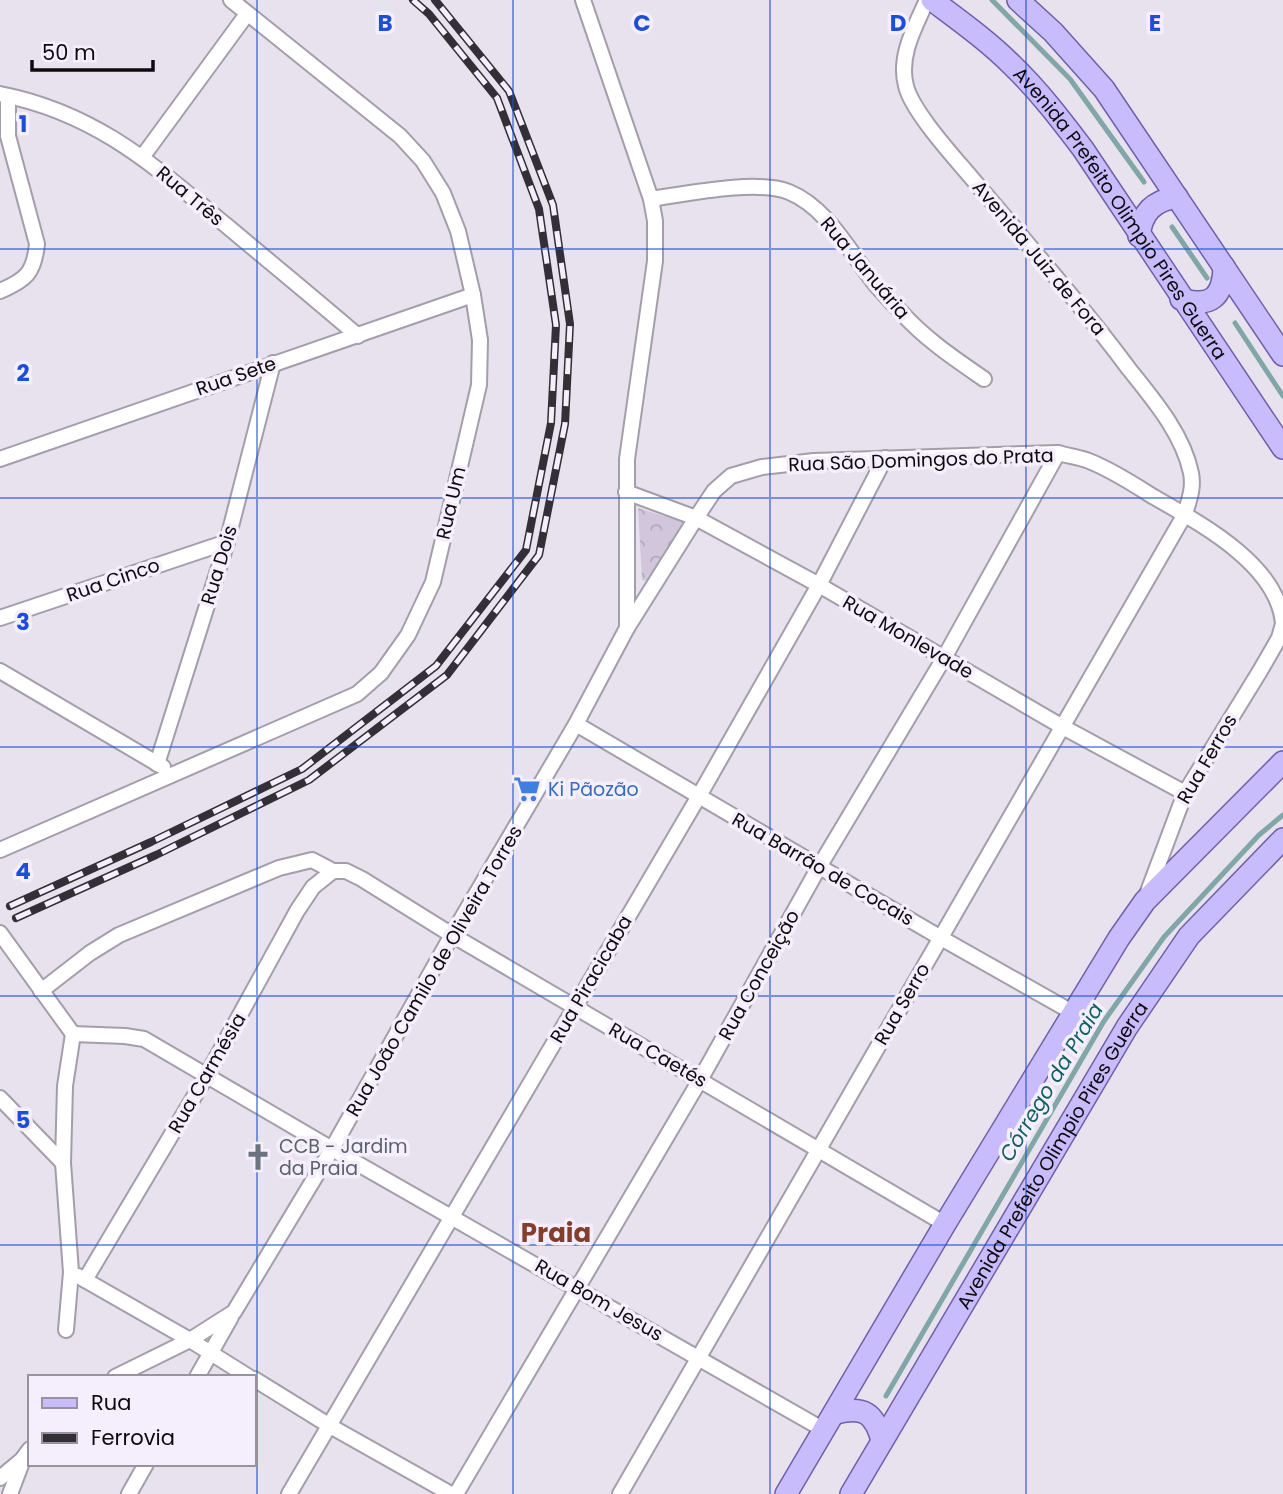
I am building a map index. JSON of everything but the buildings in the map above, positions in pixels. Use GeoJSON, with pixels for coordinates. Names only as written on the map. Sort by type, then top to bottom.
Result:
{"type":"FeatureCollection","features":[{"type":"Feature","properties":{"kind":"main road","name":"Avenida Prefeito Olimpio Pires Guerra"},"geometry":{"type":"LineString","coordinates":[[929,0],[1004,58],[1047,103],[1083,149],[1283,448]]}},
{"type":"Feature","properties":{"kind":"main road"},"geometry":{"type":"LineString","coordinates":[[1018,0],[1053,32],[1104,89],[1283,355]]}},
{"type":"Feature","properties":{"kind":"main road"},"geometry":{"type":"LineString","coordinates":[[1139,236],[1145,214],[1151,206],[1159,201],[1177,197]]}},
{"type":"Feature","properties":{"kind":"main road"},"geometry":{"type":"LineString","coordinates":[[1181,299],[1193,303],[1216,296],[1222,287],[1224,267]]}},
{"type":"Feature","properties":{"kind":"main road"},"geometry":{"type":"LineString","coordinates":[[791,1490],[1072,1012],[1145,901],[1283,762]]}},
{"type":"Feature","properties":{"kind":"main road","name":"Avenida Prefeito Olimpio Pires Guerra"},"geometry":{"type":"LineString","coordinates":[[850,1494],[1127,1027],[1163,972],[1189,936],[1283,839]]}},
{"type":"Feature","properties":{"kind":"main road"},"geometry":{"type":"LineString","coordinates":[[830,1421],[854,1410],[871,1416],[876,1421],[882,1440]]}},
{"type":"Feature","properties":{"kind":"street","name":"Rua Um"},"geometry":{"type":"LineString","coordinates":[[0,850],[357,694],[381,674],[408,635],[433,582],[479,385],[480,340],[473,295],[457,231],[443,194],[424,161],[389,127],[231,0]]}},
{"type":"Feature","properties":{"kind":"street","name":"Rua João Camilo de Oliveira Torres"},"geometry":{"type":"LineString","coordinates":[[119,1375],[190,1340],[234,1312],[332,1149],[452,935],[576,724],[627,628],[627,459],[655,261],[655,221],[651,199],[583,0]]}},
{"type":"Feature","properties":{"kind":"street","name":"Avenida Juiz de Fora"},"geometry":{"type":"LineString","coordinates":[[929,0],[904,59],[906,87],[920,113],[943,145],[1095,324],[1172,429],[1186,456],[1191,475],[1192,493],[1185,514]]}},
{"type":"Feature","properties":{"kind":"street"},"geometry":{"type":"LineString","coordinates":[[143,156],[247,14]]}},
{"type":"Feature","properties":{"kind":"street"},"geometry":{"type":"LineString","coordinates":[[0,292],[28,276],[35,262],[37,244],[4,137],[4,95]]}},
{"type":"Feature","properties":{"kind":"street","name":"Rua Três"},"geometry":{"type":"LineString","coordinates":[[4,95],[81,119],[143,156],[358,336]]}},
{"type":"Feature","properties":{"kind":"street","name":"Rua Januária"},"geometry":{"type":"LineString","coordinates":[[651,199],[722,189],[763,187],[788,191],[815,208],[904,316],[938,346],[984,379]]}},
{"type":"Feature","properties":{"kind":"street","name":"Rua Sete"},"geometry":{"type":"LineString","coordinates":[[0,459],[473,295]]}},
{"type":"Feature","properties":{"kind":"street","name":"Rua Dois"},"geometry":{"type":"LineString","coordinates":[[157,764],[227,542],[273,363]]}},
{"type":"Feature","properties":{"kind":"street","name":"Rua São Domingos do Prata"},"geometry":{"type":"LineString","coordinates":[[627,628],[696,517],[714,491],[732,476],[762,467],[814,461],[1058,453],[1087,460],[1185,514],[1226,541],[1250,563],[1270,587],[1282,619]]}},
{"type":"Feature","properties":{"kind":"street","name":"Rua Conceição"},"geometry":{"type":"LineString","coordinates":[[453,1494],[700,1080],[819,867],[944,658],[1058,453]]}},
{"type":"Feature","properties":{"kind":"street","name":"Rua Piracicaba"},"geometry":{"type":"LineString","coordinates":[[289,1494],[699,796],[819,585],[885,458]]}},
{"type":"Feature","properties":{"kind":"street","name":"Rua Monlevade"},"geometry":{"type":"LineString","coordinates":[[626,492],[696,517],[819,585],[1061,726],[1185,793]]}},
{"type":"Feature","properties":{"kind":"street","name":"Rua Serro"},"geometry":{"type":"LineString","coordinates":[[620,1494],[1185,514]]}},
{"type":"Feature","properties":{"kind":"street","name":"Rua Cinco"},"geometry":{"type":"LineString","coordinates":[[0,618],[227,542]]}},
{"type":"Feature","properties":{"kind":"street","name":"Rua Ferros"},"geometry":{"type":"LineString","coordinates":[[1145,901],[1185,793],[1279,638],[1282,619]]}},
{"type":"Feature","properties":{"kind":"street"},"geometry":{"type":"LineString","coordinates":[[0,671],[173,773]]}},
{"type":"Feature","properties":{"kind":"street","name":"Rua Barrão de Cocais"},"geometry":{"type":"LineString","coordinates":[[576,724],[940,938],[1072,1012]]}},
{"type":"Feature","properties":{"kind":"street","name":"Rua Caetés"},"geometry":{"type":"LineString","coordinates":[[41,991],[120,935],[170,912],[299,862],[312,860],[333,871],[346,871],[362,879],[452,935],[945,1224]]}},
{"type":"Feature","properties":{"kind":"street","name":"Rua Carmésia"},"geometry":{"type":"LineString","coordinates":[[85,1280],[207,1075],[297,911],[313,887],[333,871]]}},
{"type":"Feature","properties":{"kind":"street"},"geometry":{"type":"LineString","coordinates":[[0,933],[73,1034],[65,1086],[63,1163],[71,1272],[66,1330]]}},
{"type":"Feature","properties":{"kind":"street","name":"Rua Bom Jesus"},"geometry":{"type":"LineString","coordinates":[[73,1034],[144,1039],[699,1357],[830,1421]]}},
{"type":"Feature","properties":{"kind":"street"},"geometry":{"type":"LineString","coordinates":[[0,1098],[63,1163]]}},
{"type":"Feature","properties":{"kind":"street"},"geometry":{"type":"LineString","coordinates":[[71,1272],[247,1375]]}},
{"type":"Feature","properties":{"kind":"street"},"geometry":{"type":"LineString","coordinates":[[198,1375],[234,1312]]}},
{"type":"Feature","properties":{"kind":"street"},"geometry":{"type":"LineString","coordinates":[[256,1380],[330,1426],[453,1494]]}},
{"type":"Feature","properties":{"kind":"street"},"geometry":{"type":"LineString","coordinates":[[0,1478],[27,1453]]}},
{"type":"Feature","properties":{"kind":"street"},"geometry":{"type":"LineString","coordinates":[[10,1494],[27,1453]]}},
{"type":"Feature","properties":{"kind":"street"},"geometry":{"type":"LineString","coordinates":[[129,1494],[145,1466]]}},
{"type":"Feature","properties":{"kind":"green space"},"geometry":{"type":"Polygon","coordinates":[[[638,508],[686,523],[648,581],[642,580],[638,508]]]}},
{"type":"Feature","properties":{"kind":"waterway","name":"Córrego da Praia"},"geometry":{"type":"LineString","coordinates":[[992,0],[1070,79],[1144,182]]}},
{"type":"Feature","properties":{"kind":"waterway","name":"Córrego da Praia"},"geometry":{"type":"LineString","coordinates":[[1172,227],[1207,278]]}},
{"type":"Feature","properties":{"kind":"waterway","name":"Córrego da Praia"},"geometry":{"type":"LineString","coordinates":[[1235,323],[1283,396]]}},
{"type":"Feature","properties":{"kind":"waterway","name":"Córrego da Praia"},"geometry":{"type":"LineString","coordinates":[[886,1396],[1104,1021],[1164,937],[1259,835],[1283,815]]}},
{"type":"Feature","properties":{"kind":"railway"},"geometry":{"type":"LineString","coordinates":[[10,906],[302,769],[436,666],[526,550],[551,423],[556,325],[539,209],[497,98],[429,14],[413,0]]}},
{"type":"Feature","properties":{"kind":"railway"},"geometry":{"type":"LineString","coordinates":[[16,918],[156,855],[309,780],[447,675],[539,555],[565,424],[570,324],[553,205],[509,91],[435,0]]}},
{"type":"Feature","properties":{"kind":"place","name":"Ki Pãozão"},"geometry":{"type":"Point","coordinates":[527,789]}},
{"type":"Feature","properties":{"kind":"place","name":"CCB - Jardim da Praia"},"geometry":{"type":"Point","coordinates":[258,1157]}},
{"type":"Feature","properties":{"kind":"district","name":"Praia"},"geometry":{"type":"Point","coordinates":[556,1233]}}]}
